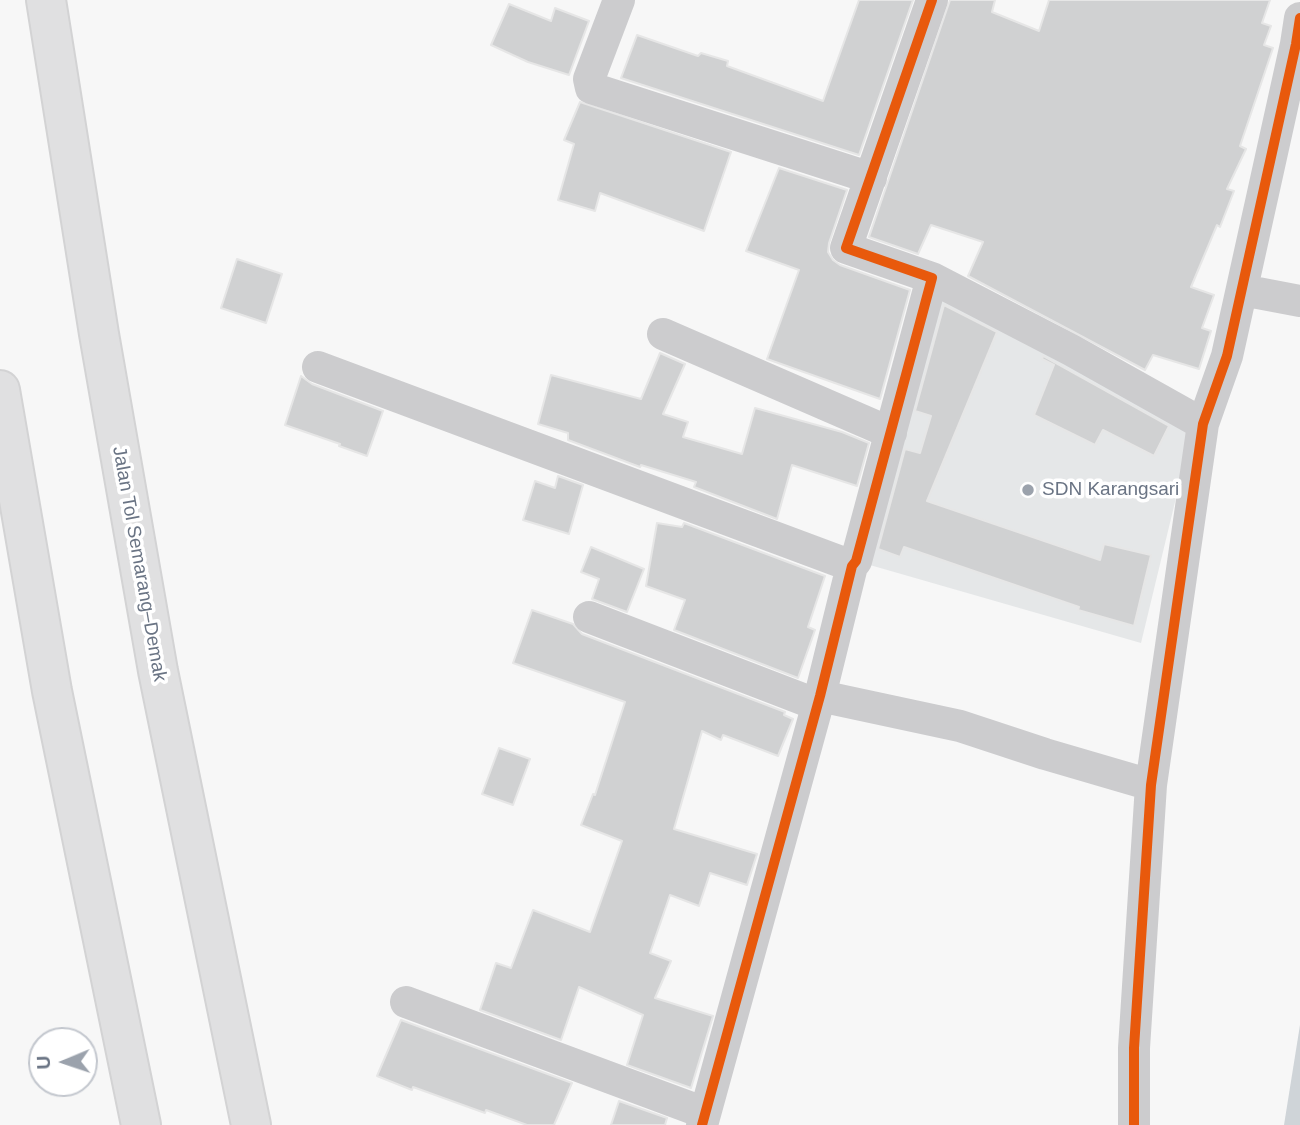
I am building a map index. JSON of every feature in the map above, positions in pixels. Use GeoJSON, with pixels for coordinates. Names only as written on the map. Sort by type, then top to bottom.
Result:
{"type":"FeatureCollection","features":[{"type":"Feature","properties":{"kind":"highway","name":"Jalan Tol Semarang–Demak"},"geometry":{"type":"LineString","coordinates":[[46,0],[99,334],[158,671],[251,1125]]}},
{"type":"Feature","properties":{"kind":"highway"},"geometry":{"type":"LineString","coordinates":[[0,390],[52,691],[141,1125]]}},
{"type":"Feature","properties":{"kind":"street"},"geometry":{"type":"LineString","coordinates":[[619,0],[589,79],[592,88],[871,178]]}},
{"type":"Feature","properties":{"kind":"street"},"geometry":{"type":"LineString","coordinates":[[932,0],[846,248],[932,278],[1071,350],[1203,424]]}},
{"type":"Feature","properties":{"kind":"street"},"geometry":{"type":"LineString","coordinates":[[1135,1125],[1134,1048],[1151,785],[1203,424],[1227,356],[1300,18]]}},
{"type":"Feature","properties":{"kind":"street"},"geometry":{"type":"LineString","coordinates":[[406,1002],[704,1119],[932,278]]}},
{"type":"Feature","properties":{"kind":"street"},"geometry":{"type":"LineString","coordinates":[[1242,290],[1296,300]]}},
{"type":"Feature","properties":{"kind":"street"},"geometry":{"type":"LineString","coordinates":[[663,334],[891,433]]}},
{"type":"Feature","properties":{"kind":"street"},"geometry":{"type":"LineString","coordinates":[[318,368],[852,566]]}},
{"type":"Feature","properties":{"kind":"street"},"geometry":{"type":"LineString","coordinates":[[589,617],[819,700],[960,726],[1151,785]]}},
{"type":"Feature","properties":{"kind":"shaded area","name":"SDN Karangsari"},"geometry":{"type":"Polygon","coordinates":[[[939,286],[1195,419],[1141,643],[856,561],[939,286]]]}},
{"type":"Feature","properties":{"kind":"shaded area"},"geometry":{"type":"Polygon","coordinates":[[[1300,1025],[1300,1125],[1284,1125],[1300,1025]]]}},
{"type":"Feature","properties":{"kind":"building"},"geometry":{"type":"Polygon","coordinates":[[[859,0],[913,0],[859,155],[621,78],[637,35],[698,56],[701,53],[728,61],[727,66],[823,101],[859,0]]]}},
{"type":"Feature","properties":{"kind":"building"},"geometry":{"type":"Polygon","coordinates":[[[950,0],[995,0],[992,12],[1039,31],[1049,0],[1270,0],[1262,23],[1271,26],[1264,45],[1273,48],[1240,146],[1246,149],[1227,189],[1234,191],[1220,227],[1217,225],[1191,287],[1214,295],[1202,328],[1211,331],[1199,369],[1153,355],[1145,370],[968,276],[983,242],[931,225],[918,254],[869,237],[950,0]]]}},
{"type":"Feature","properties":{"kind":"building"},"geometry":{"type":"Polygon","coordinates":[[[509,4],[551,21],[555,8],[589,21],[569,75],[528,62],[491,45],[509,4]]]}},
{"type":"Feature","properties":{"kind":"building"},"geometry":{"type":"Polygon","coordinates":[[[580,102],[731,152],[704,231],[600,193],[595,211],[558,200],[574,144],[564,140],[580,102]]]}},
{"type":"Feature","properties":{"kind":"building"},"geometry":{"type":"Polygon","coordinates":[[[779,168],[847,190],[829,243],[828,252],[833,260],[840,265],[910,290],[880,399],[767,359],[799,270],[746,251],[779,168]]]}},
{"type":"Feature","properties":{"kind":"building"},"geometry":{"type":"Polygon","coordinates":[[[237,259],[282,274],[266,323],[221,308],[237,259]]]}},
{"type":"Feature","properties":{"kind":"building"},"geometry":{"type":"Polygon","coordinates":[[[944,305],[997,332],[927,501],[1100,560],[1104,544],[1151,555],[1134,626],[1078,610],[1079,607],[904,547],[900,557],[878,549],[905,449],[920,453],[931,416],[915,411],[944,305]]]}},
{"type":"Feature","properties":{"kind":"building"},"geometry":{"type":"Polygon","coordinates":[[[660,353],[685,364],[663,414],[688,422],[683,437],[742,454],[755,408],[842,432],[869,443],[857,486],[792,465],[777,519],[694,487],[696,482],[641,465],[640,467],[568,440],[568,433],[538,424],[551,375],[641,399],[660,353]]]}},
{"type":"Feature","properties":{"kind":"building"},"geometry":{"type":"Polygon","coordinates":[[[1043,356],[1169,426],[1154,456],[1103,430],[1095,445],[1034,415],[1054,365],[1042,359],[1043,356]]]}},
{"type":"Feature","properties":{"kind":"building"},"geometry":{"type":"Polygon","coordinates":[[[301,376],[312,384],[383,411],[367,456],[285,425],[301,376]]]}},
{"type":"Feature","properties":{"kind":"building"},"geometry":{"type":"Polygon","coordinates":[[[558,476],[583,485],[569,534],[523,520],[535,481],[555,488],[558,476]]]}},
{"type":"Feature","properties":{"kind":"building"},"geometry":{"type":"Polygon","coordinates":[[[657,523],[682,527],[684,523],[825,576],[808,627],[815,630],[798,678],[674,630],[685,600],[646,586],[657,523]]]}},
{"type":"Feature","properties":{"kind":"building"},"geometry":{"type":"Polygon","coordinates":[[[591,547],[644,569],[627,612],[592,599],[599,579],[581,572],[591,547]]]}},
{"type":"Feature","properties":{"kind":"building"},"geometry":{"type":"Polygon","coordinates":[[[532,610],[573,624],[582,634],[785,712],[784,715],[793,719],[778,756],[723,735],[721,740],[702,731],[674,829],[757,854],[747,885],[710,873],[699,906],[670,895],[650,953],[671,961],[655,998],[713,1016],[691,1088],[627,1065],[643,1015],[579,987],[561,1040],[480,1010],[496,963],[511,968],[533,910],[590,932],[622,841],[581,825],[593,794],[595,795],[625,702],[513,663],[532,610]]]}},
{"type":"Feature","properties":{"kind":"building"},"geometry":{"type":"Polygon","coordinates":[[[499,748],[530,759],[513,805],[482,794],[499,748]]]}},
{"type":"Feature","properties":{"kind":"building"},"geometry":{"type":"Polygon","coordinates":[[[401,1020],[572,1083],[554,1125],[527,1125],[413,1087],[412,1090],[377,1076],[401,1020]]]}},
{"type":"Feature","properties":{"kind":"building"},"geometry":{"type":"Polygon","coordinates":[[[619,1101],[667,1118],[665,1125],[611,1125],[619,1101]]]}},
{"type":"Feature","properties":{"kind":"cycle path"},"geometry":{"type":"LineString","coordinates":[[702,1125],[932,278],[846,248],[932,0]]}},
{"type":"Feature","properties":{"kind":"cycle path"},"geometry":{"type":"LineString","coordinates":[[1134,1125],[1134,1048],[1151,785],[1203,424],[1227,356],[1300,18]]}},
{"type":"Feature","properties":{"kind":"place","name":"SDN Karangsari"},"geometry":{"type":"Point","coordinates":[1028,490]}}]}
